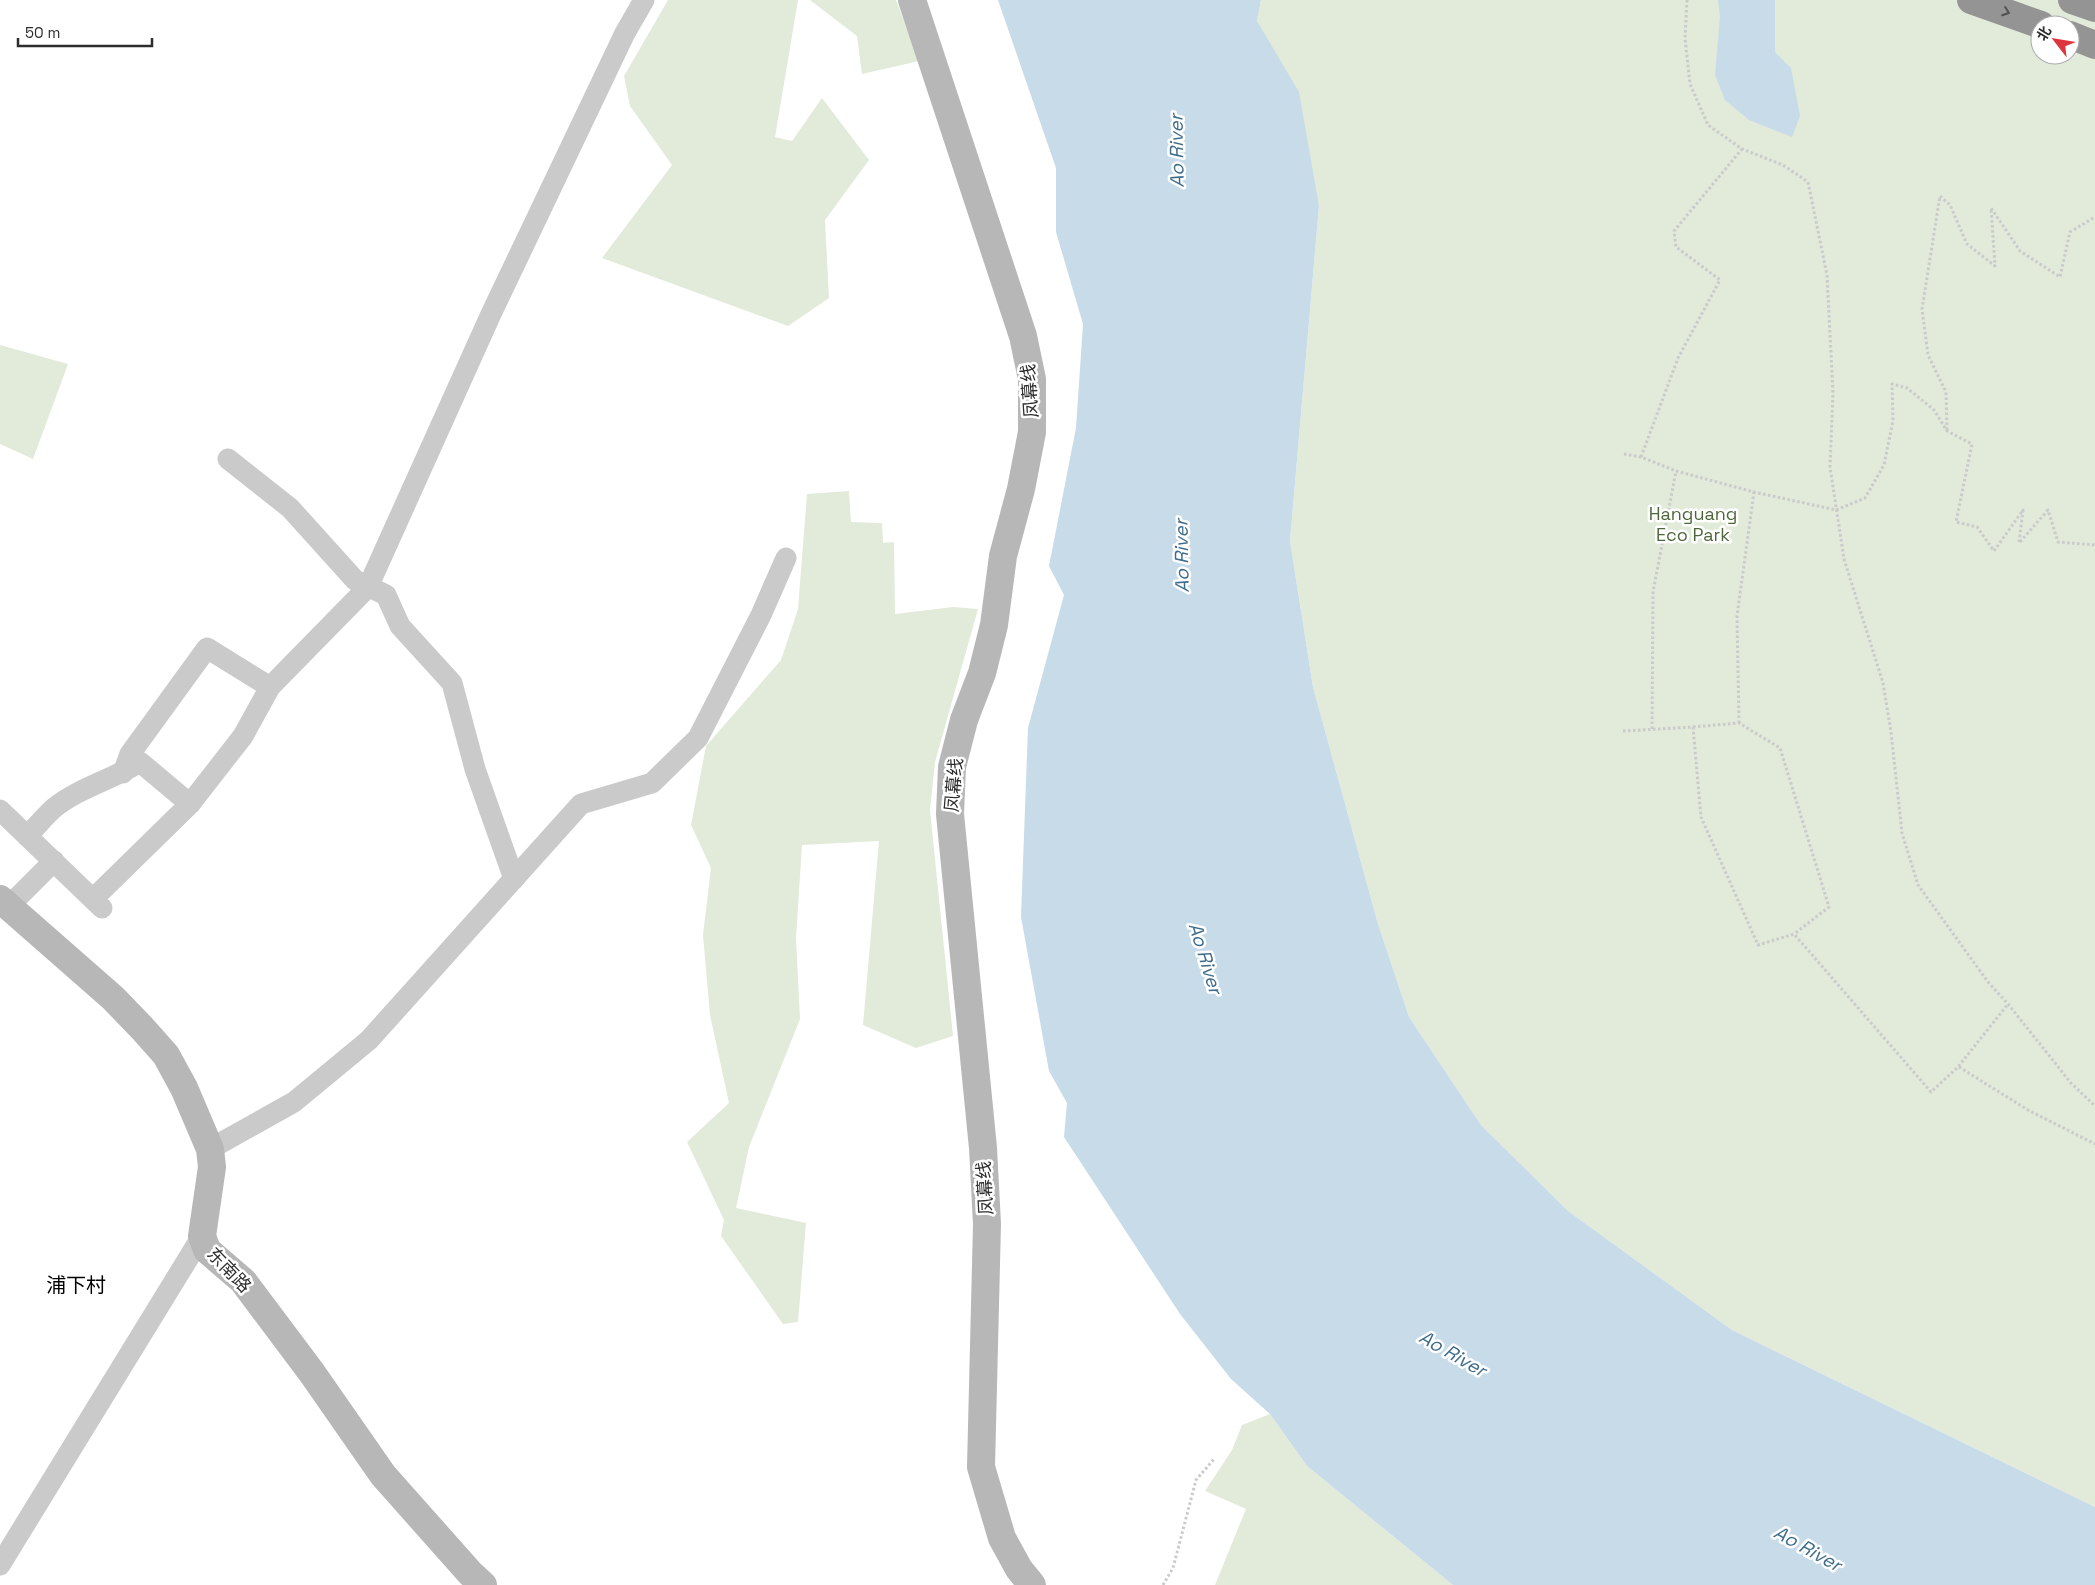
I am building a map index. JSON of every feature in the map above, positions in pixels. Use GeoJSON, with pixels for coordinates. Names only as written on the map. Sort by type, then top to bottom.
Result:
{"type":"FeatureCollection","features":[{"type":"Feature","properties":{"kind":"highway"},"geometry":{"type":"LineString","coordinates":[[1971,0],[2030,21]]}},
{"type":"Feature","properties":{"kind":"highway"},"geometry":{"type":"LineString","coordinates":[[2072,0],[2095,8]]}},
{"type":"Feature","properties":{"kind":"highway"},"geometry":{"type":"LineString","coordinates":[[2080,40],[2095,45]]}},
{"type":"Feature","properties":{"kind":"main road","name":"凤幕线"},"geometry":{"type":"LineString","coordinates":[[912,0],[1024,336],[1032,379],[1032,432],[1021,489],[1003,556],[994,625],[982,673],[964,720],[952,767],[950,814],[983,1148],[987,1224],[981,1467],[1002,1538],[1019,1569],[1032,1585]]}},
{"type":"Feature","properties":{"kind":"main road","name":"东南路"},"geometry":{"type":"LineString","coordinates":[[5,903],[113,998],[155,1042],[175,1070],[210,1149],[212,1167],[202,1236],[208,1250],[234,1272],[249,1289],[312,1373],[383,1475],[470,1573],[483,1585]]}},
{"type":"Feature","properties":{"kind":"street"},"geometry":{"type":"LineString","coordinates":[[0,810],[98,903],[190,804],[243,736],[270,687],[368,587],[491,314],[625,33],[644,0]]}},
{"type":"Feature","properties":{"kind":"street"},"geometry":{"type":"LineString","coordinates":[[228,459],[290,508],[355,580],[386,595],[400,626],[452,683],[475,769],[514,879]]}},
{"type":"Feature","properties":{"kind":"street"},"geometry":{"type":"LineString","coordinates":[[210,1149],[294,1102],[369,1040],[581,804],[652,783],[698,738],[761,615],[786,558]]}},
{"type":"Feature","properties":{"kind":"street"},"geometry":{"type":"LineString","coordinates":[[124,773],[130,754],[207,648],[270,687]]}},
{"type":"Feature","properties":{"kind":"street"},"geometry":{"type":"LineString","coordinates":[[27,836],[55,807],[84,791],[124,773],[140,762],[190,804]]}},
{"type":"Feature","properties":{"kind":"street"},"geometry":{"type":"LineString","coordinates":[[5,903],[54,861]]}},
{"type":"Feature","properties":{"kind":"street"},"geometry":{"type":"LineString","coordinates":[[0,1565],[202,1236]]}},
{"type":"Feature","properties":{"kind":"path"},"geometry":{"type":"LineString","coordinates":[[1687,0],[1685,38],[1690,84],[1708,125],[1742,149],[1783,165],[1808,182],[1827,275],[1833,393],[1830,467],[1836,510],[1844,559],[1883,683],[1892,732],[1902,833],[1918,885],[1988,982],[2072,1083],[2095,1106]]}},
{"type":"Feature","properties":{"kind":"path"},"geometry":{"type":"LineString","coordinates":[[1641,457],[1678,358],[1720,280],[1676,247],[1674,231],[1742,149]]}},
{"type":"Feature","properties":{"kind":"path"},"geometry":{"type":"LineString","coordinates":[[1947,431],[1946,392],[1928,355],[1922,309],[1940,196],[1950,205],[1966,244],[1995,266],[1991,208],[2020,251],[2060,277],[2070,232],[2095,217]]}},
{"type":"Feature","properties":{"kind":"path"},"geometry":{"type":"LineString","coordinates":[[1624,454],[1641,457],[1676,471],[1754,492],[1836,510],[1865,498],[1884,465],[1893,421],[1892,384],[1907,388],[1934,410],[1947,431],[1972,444],[1956,522],[1977,527],[1994,551],[2023,510],[2019,543],[2048,510],[2058,542],[2095,545]]}},
{"type":"Feature","properties":{"kind":"path"},"geometry":{"type":"LineString","coordinates":[[1652,729],[1653,592],[1676,471]]}},
{"type":"Feature","properties":{"kind":"path"},"geometry":{"type":"LineString","coordinates":[[1739,723],[1737,616],[1754,492]]}},
{"type":"Feature","properties":{"kind":"path"},"geometry":{"type":"LineString","coordinates":[[1623,731],[1739,723],[1780,748],[1829,906],[1794,934],[1758,945],[1701,817],[1693,727]]}},
{"type":"Feature","properties":{"kind":"path"},"geometry":{"type":"LineString","coordinates":[[1794,934],[1931,1092],[1958,1067],[2008,1004]]}},
{"type":"Feature","properties":{"kind":"path"},"geometry":{"type":"LineString","coordinates":[[1958,1067],[2028,1110],[2095,1144]]}},
{"type":"Feature","properties":{"kind":"path"},"geometry":{"type":"LineString","coordinates":[[1163,1585],[1173,1568],[1196,1480],[1215,1458]]}},
{"type":"Feature","properties":{"kind":"green space"},"geometry":{"type":"Polygon","coordinates":[[[668,0],[798,0],[775,137],[792,141],[822,98],[869,160],[825,220],[829,298],[788,326],[602,258],[672,165],[630,106],[624,76],[668,0]]]}},
{"type":"Feature","properties":{"kind":"green space"},"geometry":{"type":"Polygon","coordinates":[[[810,0],[896,0],[919,61],[862,74],[857,36],[810,0]]]}},
{"type":"Feature","properties":{"kind":"green space","name":"Hanguang Eco Park"},"geometry":{"type":"Polygon","coordinates":[[[1261,0],[2095,0],[2095,1507],[1732,1330],[1568,1211],[1481,1125],[1409,1017],[1378,924],[1313,687],[1290,541],[1319,206],[1257,20],[1261,0]]]}},
{"type":"Feature","properties":{"kind":"green space"},"geometry":{"type":"Polygon","coordinates":[[[0,345],[68,364],[33,459],[0,444],[0,345]]]}},
{"type":"Feature","properties":{"kind":"green space"},"geometry":{"type":"Polygon","coordinates":[[[849,491],[851,522],[882,523],[883,543],[894,542],[895,614],[953,607],[978,609],[935,762],[930,810],[953,1036],[916,1048],[863,1025],[879,841],[802,845],[796,938],[800,1019],[749,1147],[736,1208],[806,1223],[798,1322],[783,1324],[721,1236],[724,1220],[687,1142],[729,1103],[710,1015],[703,935],[711,868],[691,825],[706,746],[781,660],[798,609],[807,494],[849,491]]]}},
{"type":"Feature","properties":{"kind":"green space"},"geometry":{"type":"Polygon","coordinates":[[[1270,1414],[1307,1466],[1453,1585],[1215,1585],[1246,1509],[1205,1491],[1232,1450],[1242,1425],[1270,1414]]]}},
{"type":"Feature","properties":{"kind":"water","name":"Ao River"},"geometry":{"type":"Polygon","coordinates":[[[998,0],[1261,0],[1257,21],[1299,92],[1319,206],[1290,541],[1313,687],[1378,924],[1409,1017],[1481,1125],[1568,1211],[1732,1330],[2095,1507],[2095,1585],[1453,1585],[1307,1466],[1270,1414],[1231,1379],[1180,1314],[1064,1137],[1067,1103],[1049,1071],[1021,917],[1028,728],[1064,595],[1049,566],[1076,428],[1083,324],[1056,232],[1056,168],[998,0]]]}},
{"type":"Feature","properties":{"kind":"water"},"geometry":{"type":"Polygon","coordinates":[[[1718,0],[1775,0],[1775,52],[1791,68],[1800,116],[1792,137],[1749,120],[1725,100],[1715,75],[1720,17],[1718,0]]]}},
{"type":"Feature","properties":{"kind":"district","name":"浦下村"},"geometry":{"type":"Point","coordinates":[76,1285]}}]}
